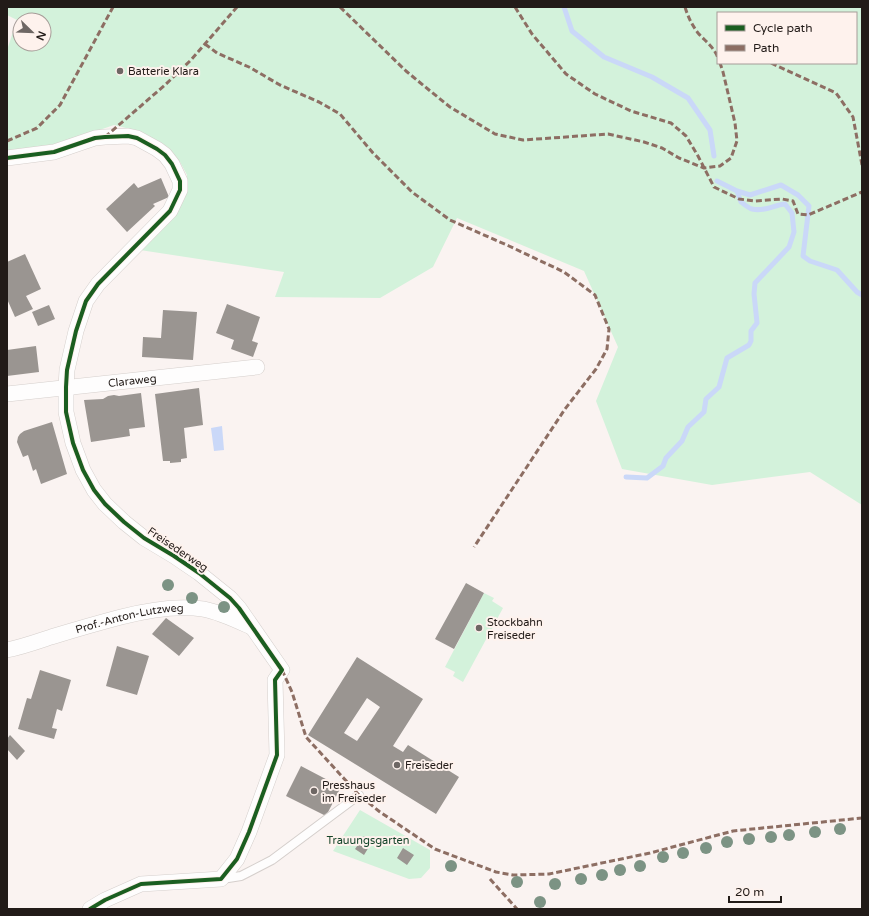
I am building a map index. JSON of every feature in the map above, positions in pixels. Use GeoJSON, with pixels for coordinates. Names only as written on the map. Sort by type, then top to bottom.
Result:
{"type":"FeatureCollection","features":[{"type":"Feature","properties":{"kind":"street","name":"Freisederweg"},"geometry":{"type":"LineString","coordinates":[[7,158],[54,152],[96,138],[128,136],[137,138],[165,155],[172,164],[180,181],[180,190],[170,211],[98,284],[86,302],[76,331],[67,370],[66,412],[73,443],[83,470],[94,490],[105,504],[139,534],[199,573],[230,598],[239,608],[282,670],[275,680],[277,755],[250,832],[237,859],[221,879]]}},
{"type":"Feature","properties":{"kind":"street","name":"Claraweg"},"geometry":{"type":"LineString","coordinates":[[7,394],[257,367]]}},
{"type":"Feature","properties":{"kind":"street"},"geometry":{"type":"LineString","coordinates":[[203,610],[209,603],[215,586]]}},
{"type":"Feature","properties":{"kind":"street","name":"Prof.-Anton-Lutzweg"},"geometry":{"type":"LineString","coordinates":[[7,650],[140,612],[168,608],[203,610],[220,614],[252,628]]}},
{"type":"Feature","properties":{"kind":"street"},"geometry":{"type":"LineString","coordinates":[[90,909],[141,884],[221,879]]}},
{"type":"Feature","properties":{"kind":"lane"},"geometry":{"type":"LineString","coordinates":[[221,879],[241,876],[272,860],[359,795]]}},
{"type":"Feature","properties":{"kind":"green space"},"geometry":{"type":"Polygon","coordinates":[[[7,7],[862,7],[862,505],[810,472],[712,485],[622,469],[596,401],[618,347],[584,271],[457,218],[433,267],[380,298],[275,297],[284,272],[140,250],[187,185],[187,175],[180,162],[167,148],[138,131],[114,125],[59,144],[7,153],[7,50],[12,35],[12,52],[52,52],[52,12],[12,12],[12,18],[7,15],[7,7]]]}},
{"type":"Feature","properties":{"kind":"green space","name":"Stockbahn Freiseder"},"geometry":{"type":"Polygon","coordinates":[[[484,593],[494,598],[492,601],[503,608],[463,682],[453,676],[455,672],[445,667],[484,593]]]}},
{"type":"Feature","properties":{"kind":"green space","name":"Trauungsgarten"},"geometry":{"type":"Polygon","coordinates":[[[360,810],[430,850],[430,868],[421,878],[409,879],[333,851],[360,810]]]}},
{"type":"Feature","properties":{"kind":"water"},"geometry":{"type":"Polygon","coordinates":[[[222,426],[224,450],[214,451],[211,428],[222,426]]]}},
{"type":"Feature","properties":{"kind":"building"},"geometry":{"type":"Polygon","coordinates":[[[161,178],[169,197],[153,204],[155,206],[127,232],[106,209],[134,183],[138,188],[161,178]]]}},
{"type":"Feature","properties":{"kind":"building"},"geometry":{"type":"Polygon","coordinates":[[[25,254],[41,289],[26,296],[33,309],[15,317],[7,299],[7,262],[25,254]]]}},
{"type":"Feature","properties":{"kind":"building"},"geometry":{"type":"Polygon","coordinates":[[[227,304],[260,317],[252,341],[258,343],[253,357],[231,349],[234,340],[216,333],[227,304]]]}},
{"type":"Feature","properties":{"kind":"building"},"geometry":{"type":"Polygon","coordinates":[[[49,305],[55,319],[38,326],[32,312],[49,305]]]}},
{"type":"Feature","properties":{"kind":"building"},"geometry":{"type":"Polygon","coordinates":[[[163,310],[197,312],[193,360],[142,357],[143,337],[161,338],[163,310]]]}},
{"type":"Feature","properties":{"kind":"building"},"geometry":{"type":"Polygon","coordinates":[[[36,346],[39,372],[7,376],[7,350],[36,346]]]}},
{"type":"Feature","properties":{"kind":"building"},"geometry":{"type":"Polygon","coordinates":[[[199,388],[203,425],[184,428],[187,458],[181,459],[181,462],[170,463],[170,461],[163,461],[155,394],[199,388]]]}},
{"type":"Feature","properties":{"kind":"building"},"geometry":{"type":"Polygon","coordinates":[[[141,393],[145,427],[129,429],[130,436],[91,442],[84,400],[103,399],[114,395],[119,396],[141,393]]]}},
{"type":"Feature","properties":{"kind":"building"},"geometry":{"type":"Polygon","coordinates":[[[52,422],[67,474],[41,484],[36,469],[33,471],[28,455],[23,457],[17,442],[18,437],[24,431],[52,422]]]}},
{"type":"Feature","properties":{"kind":"building"},"geometry":{"type":"Polygon","coordinates":[[[466,583],[484,593],[454,649],[435,639],[466,583]]]}},
{"type":"Feature","properties":{"kind":"building"},"geometry":{"type":"Polygon","coordinates":[[[166,618],[194,638],[179,656],[152,634],[166,618]]]}},
{"type":"Feature","properties":{"kind":"building"},"geometry":{"type":"Polygon","coordinates":[[[117,646],[149,656],[137,695],[106,686],[117,646]]]}},
{"type":"Feature","properties":{"kind":"building"},"geometry":{"type":"Polygon","coordinates":[[[357,657],[423,699],[393,746],[403,752],[408,745],[459,777],[436,814],[308,735],[357,657]],[[367,698],[344,733],[357,741],[380,707],[367,698]]]}},
{"type":"Feature","properties":{"kind":"building"},"geometry":{"type":"Polygon","coordinates":[[[40,670],[71,680],[62,711],[57,709],[52,728],[57,729],[54,739],[18,729],[27,698],[31,699],[40,670]]]}},
{"type":"Feature","properties":{"kind":"building"},"geometry":{"type":"Polygon","coordinates":[[[10,735],[25,751],[17,760],[7,749],[7,739],[10,735]]]}},
{"type":"Feature","properties":{"kind":"building","name":"Presshaus im Freiseder"},"geometry":{"type":"Polygon","coordinates":[[[301,766],[341,787],[326,816],[286,796],[301,766]]]}},
{"type":"Feature","properties":{"kind":"building"},"geometry":{"type":"Polygon","coordinates":[[[364,836],[372,842],[364,855],[355,849],[364,836]]]}},
{"type":"Feature","properties":{"kind":"building"},"geometry":{"type":"Polygon","coordinates":[[[403,848],[414,855],[407,865],[397,858],[403,848]]]}},
{"type":"Feature","properties":{"kind":"waterway"},"geometry":{"type":"LineString","coordinates":[[564,7],[572,31],[604,57],[652,77],[688,98],[710,130],[714,156]]}},
{"type":"Feature","properties":{"kind":"waterway"},"geometry":{"type":"LineString","coordinates":[[717,181],[737,191],[750,195],[781,185],[798,195],[809,206],[803,256],[810,261],[837,270],[857,292],[862,295]]}},
{"type":"Feature","properties":{"kind":"waterway"},"geometry":{"type":"LineString","coordinates":[[626,477],[647,478],[663,466],[666,458],[682,441],[688,427],[704,412],[706,399],[719,387],[727,358],[749,345],[751,341],[751,331],[757,323],[754,294],[755,283],[789,247],[794,232],[792,213],[785,204],[765,209],[752,209],[741,202],[737,191]]}},
{"type":"Feature","properties":{"kind":"marked path"},"geometry":{"type":"LineString","coordinates":[[7,141],[37,128],[60,105],[113,7]]}},
{"type":"Feature","properties":{"kind":"marked path"},"geometry":{"type":"LineString","coordinates":[[105,137],[165,85],[191,60],[237,7]]}},
{"type":"Feature","properties":{"kind":"marked path"},"geometry":{"type":"LineString","coordinates":[[340,7],[406,71],[429,90],[450,107],[495,134],[523,140],[608,134],[644,142],[662,148],[679,158],[704,168],[720,166],[731,158],[737,141],[735,123],[720,64]]}},
{"type":"Feature","properties":{"kind":"marked path"},"geometry":{"type":"LineString","coordinates":[[515,7],[532,34],[566,74],[595,94],[631,111],[671,123],[686,136],[714,187],[739,199],[755,201],[782,199],[793,201],[798,214],[808,215],[862,192]]}},
{"type":"Feature","properties":{"kind":"marked path"},"geometry":{"type":"LineString","coordinates":[[685,7],[694,27],[712,47],[717,56]]}},
{"type":"Feature","properties":{"kind":"marked path"},"geometry":{"type":"LineString","coordinates":[[205,44],[217,53],[249,67],[280,85],[319,102],[340,114],[373,153],[412,192],[450,220],[564,272],[595,295],[609,329],[607,349],[596,369],[565,409],[474,547]]}},
{"type":"Feature","properties":{"kind":"marked path"},"geometry":{"type":"LineString","coordinates":[[773,64],[836,93],[853,117],[862,165]]}},
{"type":"Feature","properties":{"kind":"marked path"},"geometry":{"type":"LineString","coordinates":[[282,670],[292,692],[306,737],[359,795],[380,812],[435,849],[496,872],[513,875],[549,874],[650,853],[733,831],[862,818]]}},
{"type":"Feature","properties":{"kind":"marked path"},"geometry":{"type":"LineString","coordinates":[[490,879],[517,909]]}},
{"type":"Feature","properties":{"kind":"cycle path"},"geometry":{"type":"LineString","coordinates":[[7,158],[54,152],[95,138],[128,136],[137,138],[157,149],[165,155],[172,164],[180,181],[180,190],[170,211],[98,284],[86,301],[76,331],[67,370],[66,412],[73,443],[83,470],[94,490],[105,504],[144,538],[199,573],[230,598],[239,608],[282,670],[275,680],[277,755],[249,832],[237,859],[221,879],[141,884],[105,900],[90,909]]}},
{"type":"Feature","properties":{"kind":"place","name":"Batterie Klara"},"geometry":{"type":"Point","coordinates":[120,71]}},
{"type":"Feature","properties":{"kind":"place","name":"Stockbahn Freiseder"},"geometry":{"type":"Point","coordinates":[479,628]}},
{"type":"Feature","properties":{"kind":"place","name":"Freiseder"},"geometry":{"type":"Point","coordinates":[397,765]}},
{"type":"Feature","properties":{"kind":"place","name":"Presshaus im Freiseder"},"geometry":{"type":"Point","coordinates":[314,791]}}]}
